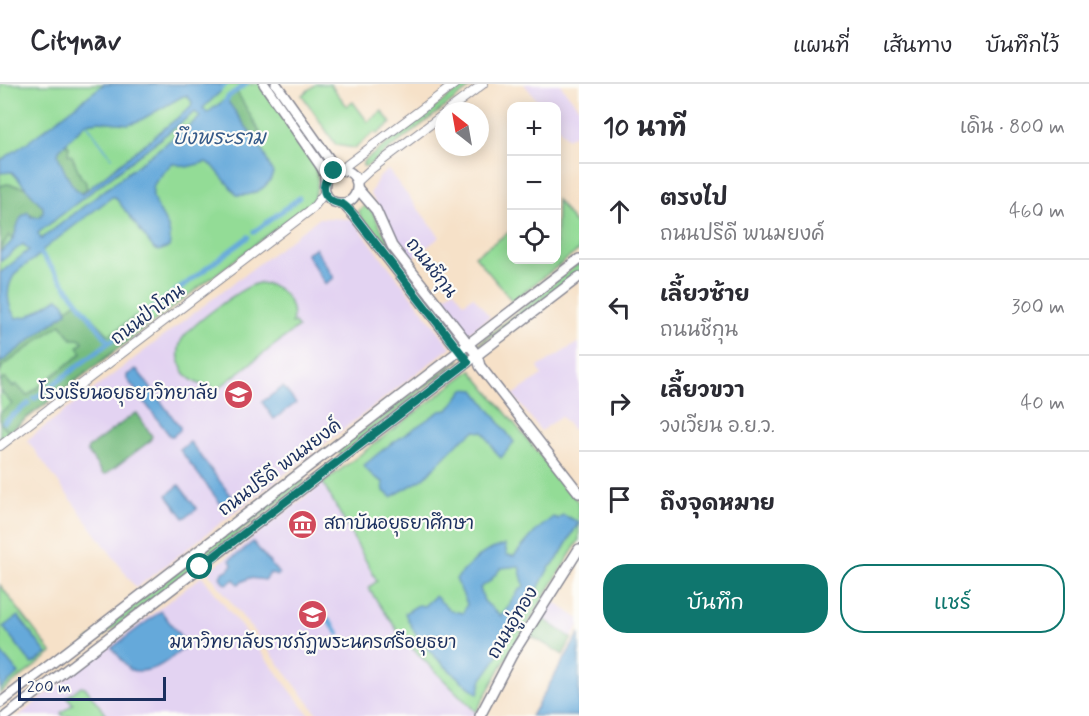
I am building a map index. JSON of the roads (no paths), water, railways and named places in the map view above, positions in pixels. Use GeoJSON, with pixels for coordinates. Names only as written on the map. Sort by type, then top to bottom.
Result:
{"type":"FeatureCollection","features":[{"type":"Feature","properties":{"kind":"main road"},"geometry":{"type":"LineString","coordinates":[[264,84],[320,165],[326,179],[325,192],[337,202],[354,198],[357,186],[351,173],[338,170],[276,84]]}},
{"type":"Feature","properties":{"kind":"main road"},"geometry":{"type":"LineString","coordinates":[[326,179],[338,170]]}},
{"type":"Feature","properties":{"kind":"main road","name":"ถนนชีกุน"},"geometry":{"type":"LineString","coordinates":[[357,186],[375,210],[392,246],[469,344],[477,355],[480,366],[579,493]]}},
{"type":"Feature","properties":{"kind":"main road","name":"ถนนชีกุน"},"geometry":{"type":"LineString","coordinates":[[337,202],[355,217],[468,362]]}},
{"type":"Feature","properties":{"kind":"main road","name":"ถนนปรีดี พนมยงค์"},"geometry":{"type":"LineString","coordinates":[[0,703],[579,260]]}},
{"type":"Feature","properties":{"kind":"main road","name":"ถนนปรีดี พนมยงค์"},"geometry":{"type":"LineString","coordinates":[[6,716],[579,277]]}},
{"type":"Feature","properties":{"kind":"main road"},"geometry":{"type":"LineString","coordinates":[[468,362],[480,366]]}},
{"type":"Feature","properties":{"kind":"main road"},"geometry":{"type":"LineString","coordinates":[[333,448],[334,453],[341,459]]}},
{"type":"Feature","properties":{"kind":"main road"},"geometry":{"type":"LineString","coordinates":[[299,474],[304,476],[308,485]]}},
{"type":"Feature","properties":{"kind":"main road","name":"ถนนอู่ทอง"},"geometry":{"type":"LineString","coordinates":[[480,716],[512,655],[579,549]]}},
{"type":"Feature","properties":{"kind":"main road"},"geometry":{"type":"LineString","coordinates":[[82,640],[86,649],[91,651]]}},
{"type":"Feature","properties":{"kind":"main road"},"geometry":{"type":"LineString","coordinates":[[30,680],[38,692]]}},
{"type":"Feature","properties":{"kind":"street"},"geometry":{"type":"LineString","coordinates":[[338,170],[455,84]]}},
{"type":"Feature","properties":{"kind":"street"},"geometry":{"type":"LineString","coordinates":[[459,102],[483,84]]}},
{"type":"Feature","properties":{"kind":"street"},"geometry":{"type":"LineString","coordinates":[[357,186],[370,170],[435,120]]}},
{"type":"Feature","properties":{"kind":"street","name":"ถนนป่าโทน"},"geometry":{"type":"LineString","coordinates":[[0,446],[314,207],[325,192]]}},
{"type":"Feature","properties":{"kind":"street","name":"ถนนป่าโทน"},"geometry":{"type":"LineString","coordinates":[[314,207],[337,202]]}},
{"type":"Feature","properties":{"kind":"water","name":"บึงพระราม"},"geometry":{"type":"Polygon","coordinates":[[[104,84],[219,84],[220,92],[203,108],[207,113],[227,100],[261,148],[273,173],[264,187],[248,195],[237,195],[213,166],[206,162],[187,167],[172,163],[154,185],[154,200],[165,221],[170,238],[169,247],[159,251],[154,249],[115,197],[112,197],[15,274],[8,297],[16,318],[29,316],[58,298],[65,304],[67,312],[0,363],[0,273],[29,250],[23,244],[0,262],[0,252],[11,242],[21,218],[28,212],[31,217],[39,217],[43,213],[43,207],[12,172],[0,173],[0,161],[104,84]],[[183,96],[139,121],[128,124],[99,121],[86,123],[59,150],[58,155],[74,187],[82,194],[191,107],[192,102],[187,96],[183,96]],[[195,112],[38,233],[41,239],[199,118],[200,116],[195,112]]]}},
{"type":"Feature","properties":{"kind":"water"},"geometry":{"type":"Polygon","coordinates":[[[315,248],[334,278],[325,284],[306,253],[315,248]]]}},
{"type":"Feature","properties":{"kind":"water"},"geometry":{"type":"Polygon","coordinates":[[[135,370],[180,427],[180,430],[173,436],[170,436],[127,379],[127,375],[135,370]]]}},
{"type":"Feature","properties":{"kind":"water"},"geometry":{"type":"Polygon","coordinates":[[[283,387],[296,403],[274,419],[262,402],[283,387]]]}},
{"type":"Feature","properties":{"kind":"water"},"geometry":{"type":"Polygon","coordinates":[[[464,389],[475,390],[514,442],[501,458],[483,432],[475,431],[459,442],[423,479],[391,497],[384,491],[383,482],[363,466],[385,448],[440,411],[448,410],[464,389]]]}},
{"type":"Feature","properties":{"kind":"water"},"geometry":{"type":"Polygon","coordinates":[[[190,442],[231,496],[235,496],[267,473],[272,479],[233,509],[220,503],[180,450],[190,442]]]}},
{"type":"Feature","properties":{"kind":"water"},"geometry":{"type":"Polygon","coordinates":[[[179,485],[197,509],[184,518],[167,495],[179,485]]]}},
{"type":"Feature","properties":{"kind":"water"},"geometry":{"type":"Polygon","coordinates":[[[563,515],[579,522],[557,560],[549,568],[516,629],[505,638],[495,661],[482,679],[478,694],[426,647],[410,625],[405,613],[418,605],[424,606],[435,596],[451,611],[463,613],[467,604],[456,579],[467,568],[484,553],[497,547],[505,545],[507,555],[514,556],[536,531],[553,517],[558,519],[563,515]],[[519,566],[501,568],[490,581],[480,588],[484,601],[501,616],[516,593],[524,586],[519,566]]]}},
{"type":"Feature","properties":{"kind":"water"},"geometry":{"type":"Polygon","coordinates":[[[253,542],[279,574],[277,576],[270,573],[266,580],[249,578],[238,584],[234,579],[228,584],[224,583],[220,577],[232,565],[230,559],[253,542]]]}},
{"type":"Feature","properties":{"kind":"water"},"geometry":{"type":"Polygon","coordinates":[[[161,611],[187,645],[161,665],[146,670],[130,670],[112,648],[161,611]]]}},
{"type":"Feature","properties":{"kind":"water"},"geometry":{"type":"Polygon","coordinates":[[[18,616],[47,654],[32,664],[3,627],[18,616]]]}},
{"type":"Feature","properties":{"kind":"water"},"geometry":{"type":"Polygon","coordinates":[[[579,634],[579,716],[531,716],[579,634]]]}},
{"type":"Feature","properties":{"kind":"water"},"geometry":{"type":"Polygon","coordinates":[[[0,651],[19,674],[0,689],[0,651]]]}},
{"type":"Feature","properties":{"kind":"waterway"},"geometry":{"type":"LineString","coordinates":[[215,92],[226,84]]}},
{"type":"Feature","properties":{"kind":"waterway"},"geometry":{"type":"LineString","coordinates":[[223,105],[229,96],[246,84]]}},
{"type":"Feature","properties":{"kind":"waterway"},"geometry":{"type":"LineString","coordinates":[[86,123],[112,158]]}},
{"type":"Feature","properties":{"kind":"waterway"},"geometry":{"type":"LineString","coordinates":[[254,232],[299,198]]}},
{"type":"Feature","properties":{"kind":"waterway"},"geometry":{"type":"LineString","coordinates":[[150,311],[248,237]]}},
{"type":"Feature","properties":{"kind":"waterway"},"geometry":{"type":"LineString","coordinates":[[38,250],[109,342]]}},
{"type":"Feature","properties":{"kind":"waterway"},"geometry":{"type":"LineString","coordinates":[[34,399],[144,316]]}},
{"type":"Feature","properties":{"kind":"waterway"},"geometry":{"type":"LineString","coordinates":[[4,422],[29,403]]}},
{"type":"Feature","properties":{"kind":"waterway"},"geometry":{"type":"LineString","coordinates":[[328,620],[339,634]]}},
{"type":"Feature","properties":{"kind":"place","name":"โรงเรียนอยุธยาวิทยาลัย"},"geometry":{"type":"Point","coordinates":[239,394]}},
{"type":"Feature","properties":{"kind":"place","name":"สถาบันอยุธยาศึกษา"},"geometry":{"type":"Point","coordinates":[303,524]}},
{"type":"Feature","properties":{"kind":"place","name":"มหาวิทยาลัยราชภัฏพระนครศรีอยุธยา"},"geometry":{"type":"Point","coordinates":[313,614]}}]}
